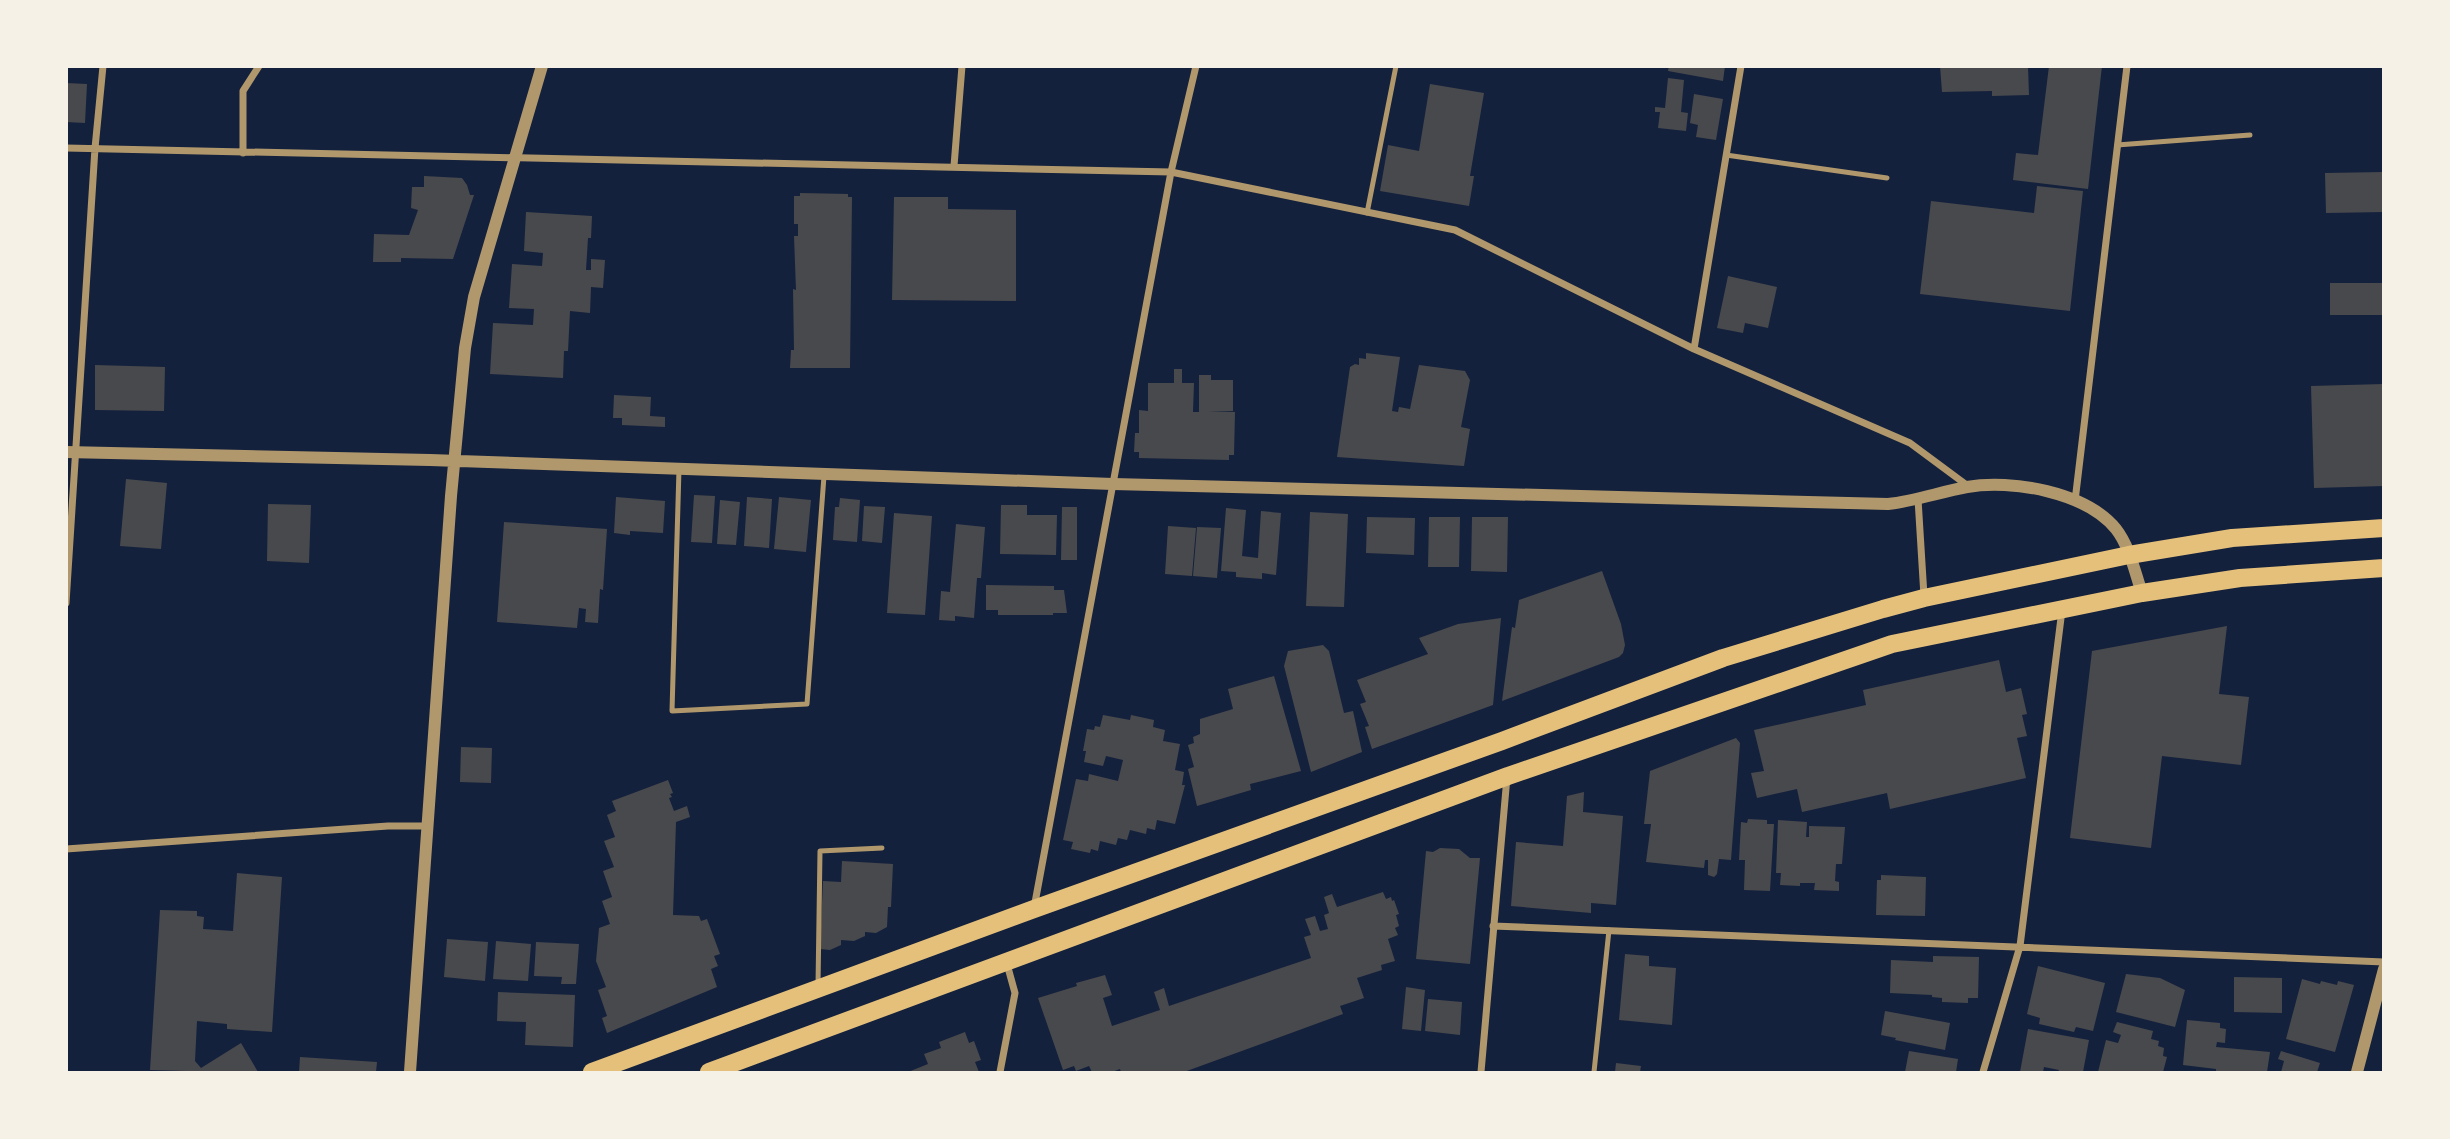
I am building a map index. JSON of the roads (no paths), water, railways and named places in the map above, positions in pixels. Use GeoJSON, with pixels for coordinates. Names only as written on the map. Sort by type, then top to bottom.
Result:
{"type":"FeatureCollection","features":[{"type":"Feature","properties":{"kind":"main road"},"geometry":{"type":"LineString","coordinates":[[592,1073],[1723,658],[1924,598],[2129,555],[2232,538],[2384,528]]}},
{"type":"Feature","properties":{"kind":"main road"},"geometry":{"type":"LineString","coordinates":[[709,1073],[1507,776],[1892,644],[2142,593],[2240,578],[2384,568]]}},
{"type":"Feature","properties":{"kind":"street"},"geometry":{"type":"LineString","coordinates":[[66,603],[72,452],[103,66]]}},
{"type":"Feature","properties":{"kind":"street"},"geometry":{"type":"LineString","coordinates":[[243,153],[243,91],[259,66]]}},
{"type":"Feature","properties":{"kind":"street"},"geometry":{"type":"LineString","coordinates":[[410,1073],[454,462],[465,348],[474,297],[542,66]]}},
{"type":"Feature","properties":{"kind":"street"},"geometry":{"type":"LineString","coordinates":[[954,166],[962,66]]}},
{"type":"Feature","properties":{"kind":"street"},"geometry":{"type":"LineString","coordinates":[[1034,909],[1171,172],[1196,66]]}},
{"type":"Feature","properties":{"kind":"street"},"geometry":{"type":"LineString","coordinates":[[1693,349],[1741,66]]}},
{"type":"Feature","properties":{"kind":"street"},"geometry":{"type":"LineString","coordinates":[[2075,501],[2127,66]]}},
{"type":"Feature","properties":{"kind":"street"},"geometry":{"type":"LineString","coordinates":[[66,148],[1171,172],[1455,230],[1693,349],[1910,443],[1968,486]]}},
{"type":"Feature","properties":{"kind":"street"},"geometry":{"type":"LineString","coordinates":[[72,452],[1113,484],[1888,504],[1968,486],[1995,485],[2050,492],[2075,501],[2096,513],[2116,529],[2129,555],[2142,593]]}},
{"type":"Feature","properties":{"kind":"street"},"geometry":{"type":"LineString","coordinates":[[1918,499],[1924,598]]}},
{"type":"Feature","properties":{"kind":"street"},"geometry":{"type":"LineString","coordinates":[[1983,1073],[2020,946],[2062,610]]}},
{"type":"Feature","properties":{"kind":"street"},"geometry":{"type":"LineString","coordinates":[[1481,1073],[1507,776]]}},
{"type":"Feature","properties":{"kind":"street"},"geometry":{"type":"LineString","coordinates":[[66,849],[388,826],[428,826]]}},
{"type":"Feature","properties":{"kind":"street"},"geometry":{"type":"LineString","coordinates":[[1493,926],[2384,962]]}},
{"type":"Feature","properties":{"kind":"street"},"geometry":{"type":"LineString","coordinates":[[1000,1073],[1015,993],[1006,961]]}},
{"type":"Feature","properties":{"kind":"street"},"geometry":{"type":"LineString","coordinates":[[2357,1073],[2384,969]]}},
{"type":"Feature","properties":{"kind":"lane"},"geometry":{"type":"LineString","coordinates":[[1367,213],[1396,66]]}},
{"type":"Feature","properties":{"kind":"lane"},"geometry":{"type":"LineString","coordinates":[[2118,145],[2250,135]]}},
{"type":"Feature","properties":{"kind":"lane"},"geometry":{"type":"LineString","coordinates":[[1726,155],[1887,178]]}},
{"type":"Feature","properties":{"kind":"lane"},"geometry":{"type":"LineString","coordinates":[[679,469],[672,711],[807,704],[824,474]]}},
{"type":"Feature","properties":{"kind":"lane"},"geometry":{"type":"LineString","coordinates":[[818,989],[820,851],[881,848]]}},
{"type":"Feature","properties":{"kind":"lane"},"geometry":{"type":"LineString","coordinates":[[1594,1073],[1609,930]]}}]}
